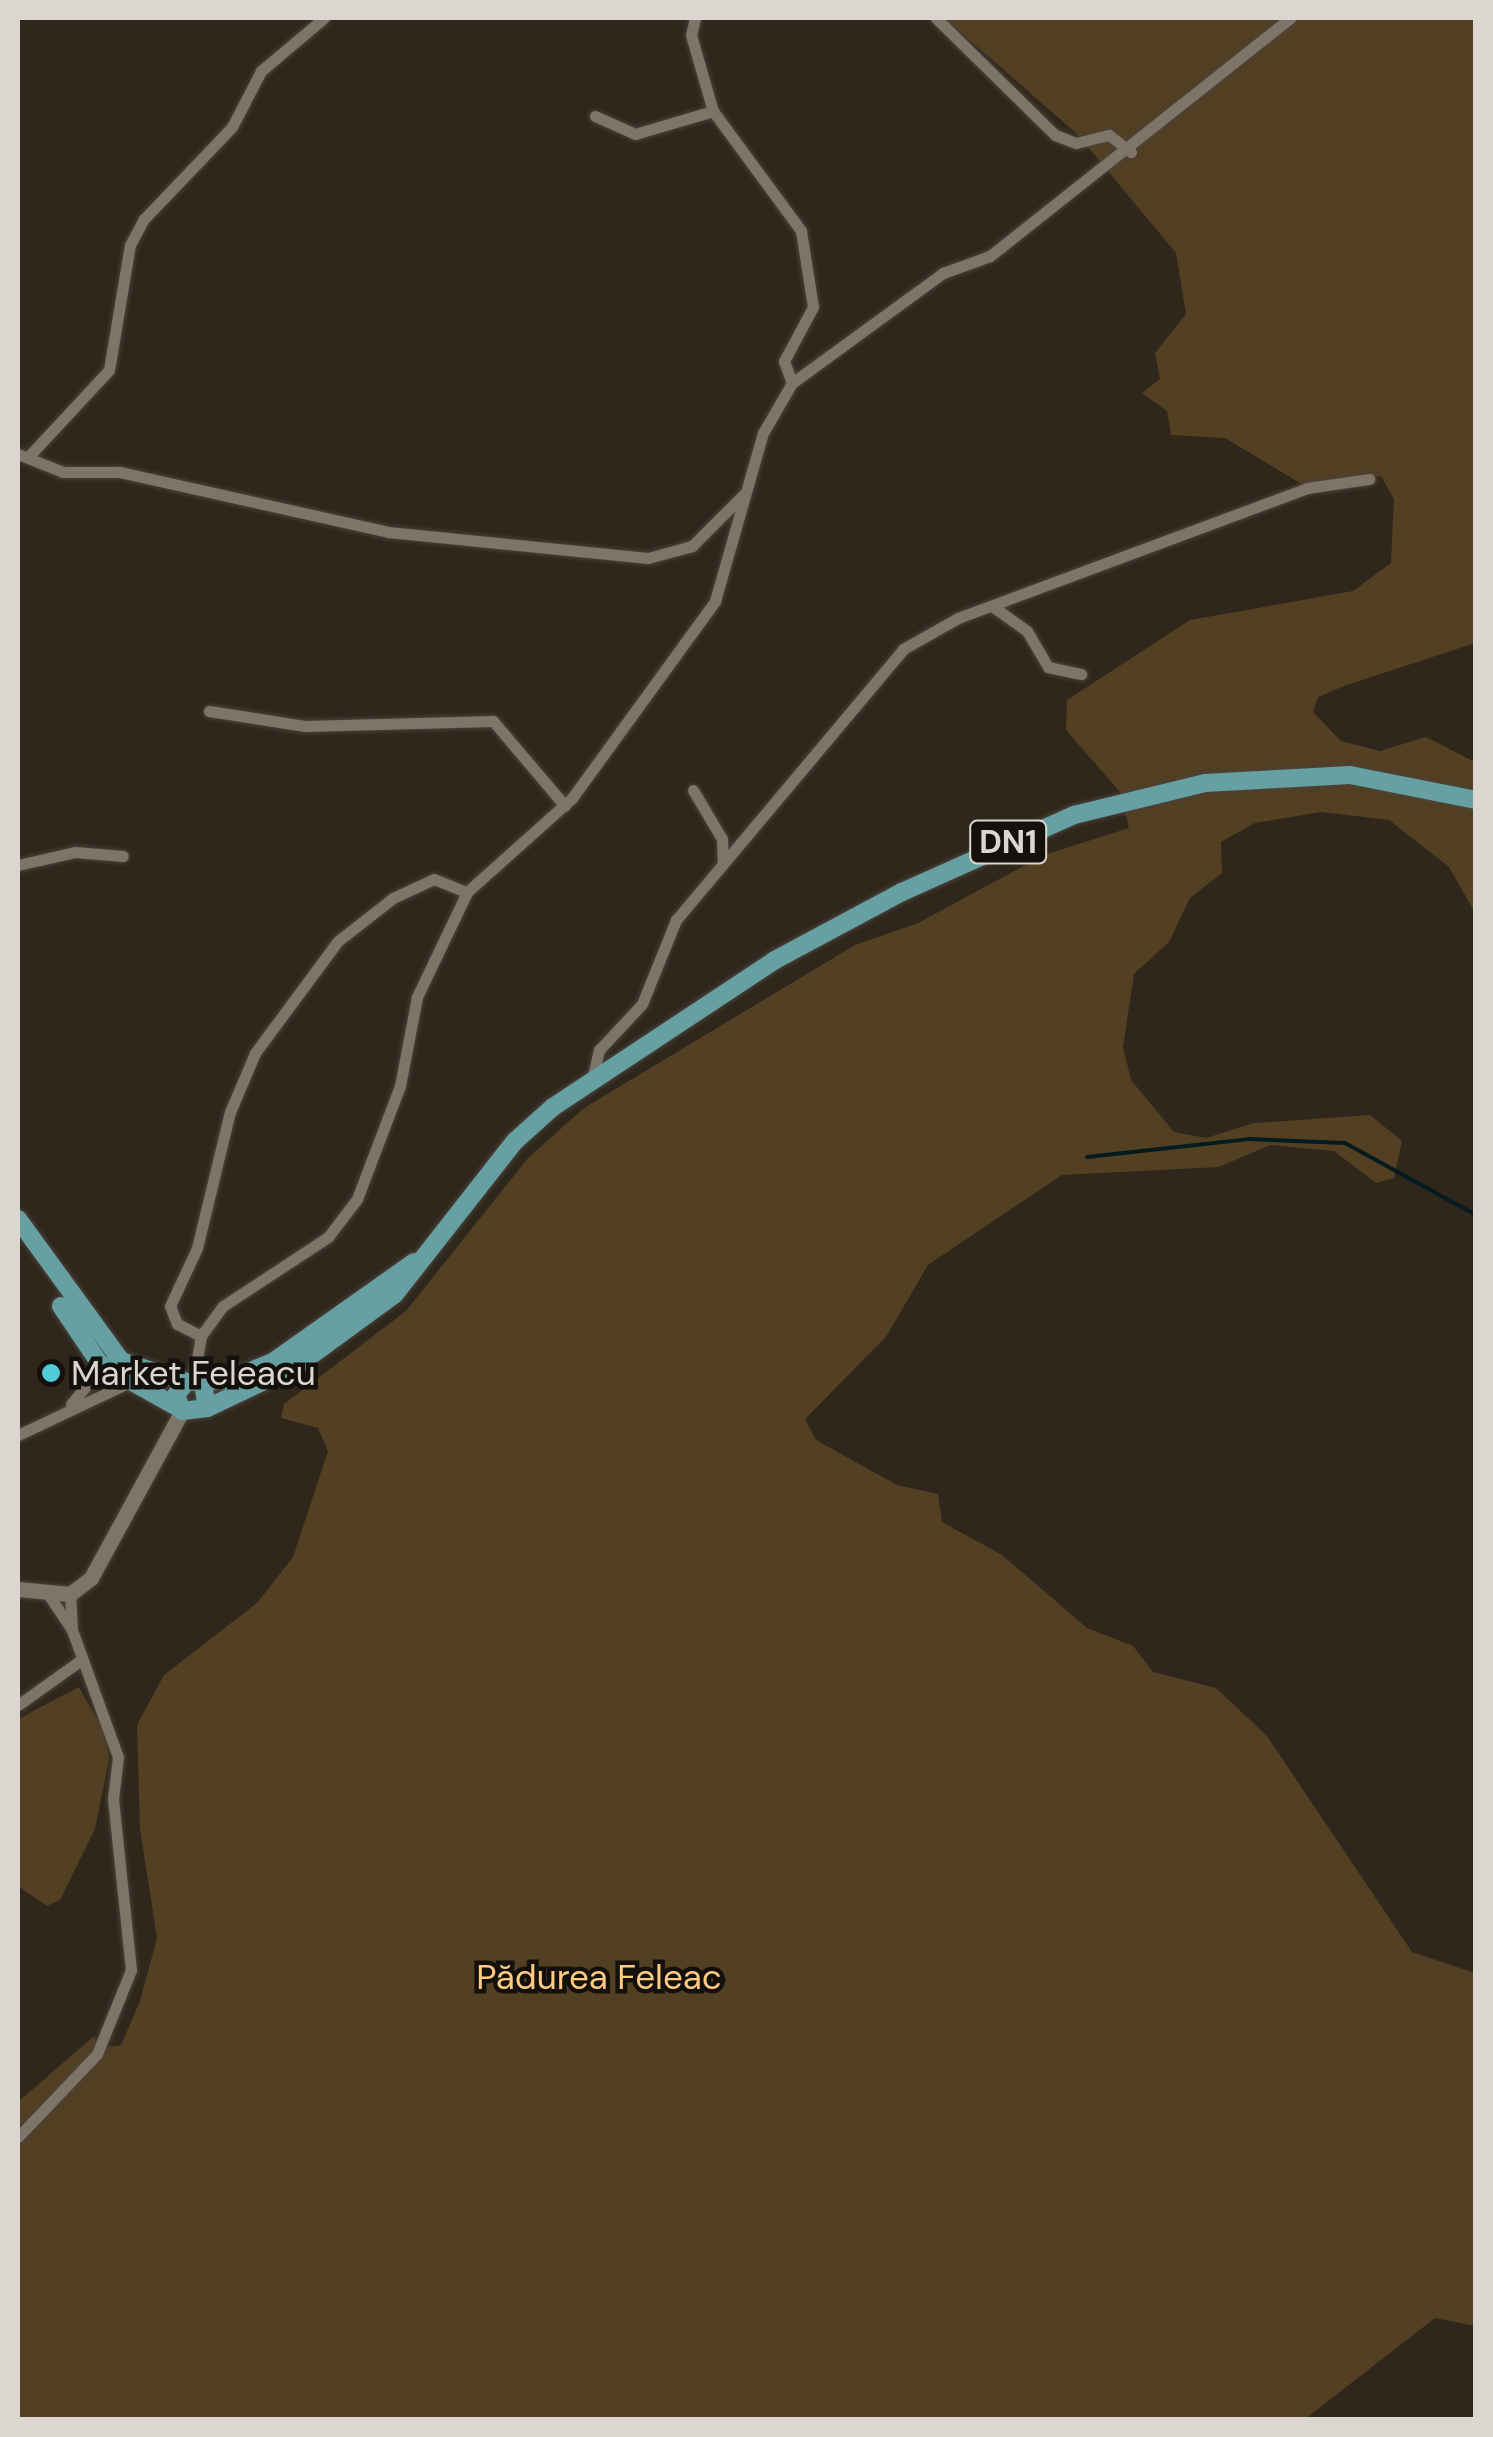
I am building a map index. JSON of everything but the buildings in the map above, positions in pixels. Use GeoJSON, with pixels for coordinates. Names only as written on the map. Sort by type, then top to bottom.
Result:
{"type":"FeatureCollection","features":[{"type":"Feature","properties":{"kind":"main road","name":"DN1"},"geometry":{"type":"LineString","coordinates":[[181,1409],[207,1408],[320,1352],[395,1294],[514,1142],[592,1080],[839,924],[1089,810],[1191,786],[1298,774],[1396,781],[1476,800]]}},
{"type":"Feature","properties":{"kind":"main road"},"geometry":{"type":"LineString","coordinates":[[18,1218],[121,1360],[194,1382],[207,1408]]}},
{"type":"Feature","properties":{"kind":"main road"},"geometry":{"type":"LineString","coordinates":[[18,1238],[100,1364],[126,1384],[181,1409],[194,1382]]}},
{"type":"Feature","properties":{"kind":"main road","name":"DN1"},"geometry":{"type":"LineString","coordinates":[[194,1382],[289,1353],[423,1256]]}},
{"type":"Feature","properties":{"kind":"street"},"geometry":{"type":"LineString","coordinates":[[324,18],[261,72],[232,127],[144,219],[130,245],[108,370],[24,455],[64,472],[120,472],[388,532],[648,558],[692,546],[746,491]]}},
{"type":"Feature","properties":{"kind":"street"},"geometry":{"type":"LineString","coordinates":[[695,18],[692,36],[714,111],[801,232],[812,307],[784,362],[792,383]]}},
{"type":"Feature","properties":{"kind":"street"},"geometry":{"type":"LineString","coordinates":[[936,18],[1055,134],[1076,143],[1109,136],[1131,152]]}},
{"type":"Feature","properties":{"kind":"street"},"geometry":{"type":"LineString","coordinates":[[194,1382],[200,1336],[223,1306],[328,1238],[356,1199],[400,1086],[417,997],[467,892],[565,806],[715,600],[763,433],[792,383],[944,274],[990,256],[1131,152],[1290,18]]}},
{"type":"Feature","properties":{"kind":"street"},"geometry":{"type":"LineString","coordinates":[[595,116],[635,134],[714,111]]}},
{"type":"Feature","properties":{"kind":"street"},"geometry":{"type":"LineString","coordinates":[[592,1080],[599,1050],[642,1004],[676,920],[885,665],[992,606],[1307,488],[1369,479]]}},
{"type":"Feature","properties":{"kind":"street"},"geometry":{"type":"LineString","coordinates":[[992,606],[1028,631],[1048,666],[1081,674]]}},
{"type":"Feature","properties":{"kind":"street"},"geometry":{"type":"LineString","coordinates":[[210,711],[306,726],[493,721],[565,806]]}},
{"type":"Feature","properties":{"kind":"street"},"geometry":{"type":"LineString","coordinates":[[693,790],[722,839],[724,864]]}},
{"type":"Feature","properties":{"kind":"street"},"geometry":{"type":"LineString","coordinates":[[18,865],[75,852],[123,856]]}},
{"type":"Feature","properties":{"kind":"street"},"geometry":{"type":"LineString","coordinates":[[200,1336],[177,1324],[170,1306],[203,1232],[230,1112],[255,1053],[338,941],[394,898],[434,879],[467,892]]}},
{"type":"Feature","properties":{"kind":"street"},"geometry":{"type":"LineString","coordinates":[[71,1404],[100,1364],[121,1360]]}},
{"type":"Feature","properties":{"kind":"street"},"geometry":{"type":"LineString","coordinates":[[18,1435],[71,1404],[126,1384]]}},
{"type":"Feature","properties":{"kind":"street"},"geometry":{"type":"LineString","coordinates":[[72,1630],[70,1594],[110,1551],[181,1409]]}},
{"type":"Feature","properties":{"kind":"street"},"geometry":{"type":"LineString","coordinates":[[18,1589],[70,1594]]}},
{"type":"Feature","properties":{"kind":"street"},"geometry":{"type":"LineString","coordinates":[[18,2137],[97,2054],[131,1970],[113,1799],[118,1756],[72,1630],[48,1594]]}},
{"type":"Feature","properties":{"kind":"street"},"geometry":{"type":"LineString","coordinates":[[18,1705],[82,1660]]}},
{"type":"Feature","properties":{"kind":"green space","name":"Pădurea Feleac"},"geometry":{"type":"Polygon","coordinates":[[[944,18],[1475,18],[1475,643],[1318,697],[1313,712],[1341,741],[1380,751],[1426,737],[1475,762],[1475,913],[1449,867],[1389,820],[1321,812],[1255,823],[1221,842],[1222,873],[1190,898],[1169,942],[1134,974],[1123,1047],[1131,1080],[1174,1132],[1206,1138],[1254,1123],[1370,1115],[1402,1141],[1394,1178],[1376,1183],[1334,1151],[1270,1145],[1219,1167],[1062,1175],[928,1265],[886,1337],[805,1419],[816,1440],[897,1485],[938,1494],[942,1522],[1002,1555],[1087,1628],[1133,1646],[1153,1672],[1216,1688],[1267,1736],[1412,1952],[1475,1973],[1475,2326],[1435,2318],[1305,2419],[18,2420],[18,2102],[94,2036],[102,2048],[121,2045],[140,2001],[157,1938],[140,1829],[137,1725],[164,1675],[257,1603],[293,1557],[328,1451],[318,1428],[281,1418],[284,1404],[406,1311],[528,1158],[584,1108],[855,945],[918,923],[1044,855],[1129,828],[1120,792],[1066,730],[1067,700],[1190,620],[1353,591],[1391,563],[1394,499],[1381,476],[1303,485],[1225,438],[1171,435],[1167,411],[1142,393],[1160,379],[1155,353],[1186,314],[1176,253],[1077,134],[944,18]]]}},
{"type":"Feature","properties":{"kind":"green space"},"geometry":{"type":"Polygon","coordinates":[[[79,1687],[106,1735],[109,1760],[95,1829],[60,1900],[47,1906],[18,1886],[18,1719],[79,1687]]]}},
{"type":"Feature","properties":{"kind":"waterway"},"geometry":{"type":"LineString","coordinates":[[1087,1157],[1249,1139],[1345,1143],[1476,1215]]}},
{"type":"Feature","properties":{"kind":"place","name":"Market Feleacu"},"geometry":{"type":"Point","coordinates":[51,1373]}}]}
